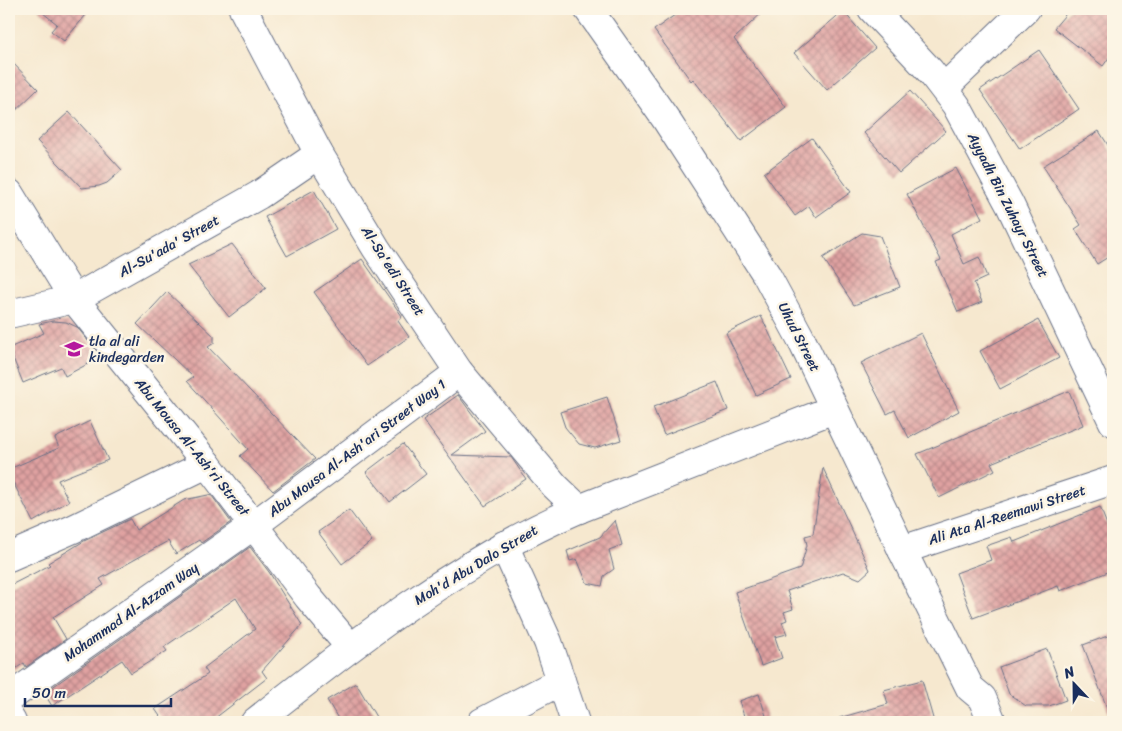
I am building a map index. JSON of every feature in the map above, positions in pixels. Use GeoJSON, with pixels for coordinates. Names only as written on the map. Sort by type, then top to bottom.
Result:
{"type":"FeatureCollection","features":[{"type":"Feature","properties":{"kind":"street","name":"Al-Sa'edi Street"},"geometry":{"type":"LineString","coordinates":[[243,9],[319,154],[376,248],[459,372],[555,486],[579,509]]}},
{"type":"Feature","properties":{"kind":"street","name":"Uhud Street"},"geometry":{"type":"LineString","coordinates":[[588,9],[665,118],[766,274],[800,336],[970,688],[982,698],[992,722]]}},
{"type":"Feature","properties":{"kind":"street","name":"Ayyadh Bin Zuhayr Street"},"geometry":{"type":"LineString","coordinates":[[872,9],[930,71],[956,105],[1010,205],[1113,422]]}},
{"type":"Feature","properties":{"kind":"street"},"geometry":{"type":"LineString","coordinates":[[944,88],[1026,9]]}},
{"type":"Feature","properties":{"kind":"street","name":"Al-Su'ada' Street"},"geometry":{"type":"LineString","coordinates":[[9,314],[74,299],[259,195],[319,154]]}},
{"type":"Feature","properties":{"kind":"street","name":"Abu Mousa Al-Ash'ri Street"},"geometry":{"type":"LineString","coordinates":[[9,193],[16,221],[74,299],[207,464],[308,597],[350,647]]}},
{"type":"Feature","properties":{"kind":"street","name":"Abu Mousa Al-Ash'ari Street Way 1"},"geometry":{"type":"LineString","coordinates":[[254,525],[459,372]]}},
{"type":"Feature","properties":{"kind":"street","name":"Moh'd Abu Dalo Street"},"geometry":{"type":"LineString","coordinates":[[255,722],[350,647],[453,576],[548,522],[834,409]]}},
{"type":"Feature","properties":{"kind":"street"},"geometry":{"type":"LineString","coordinates":[[9,557],[73,529],[207,464]]}},
{"type":"Feature","properties":{"kind":"street","name":"Ali Ata Al-Reemawi Street"},"geometry":{"type":"LineString","coordinates":[[902,550],[1113,480]]}},
{"type":"Feature","properties":{"kind":"street","name":"Mohammad Al-Azzam Way"},"geometry":{"type":"LineString","coordinates":[[9,698],[254,525]]}},
{"type":"Feature","properties":{"kind":"street"},"geometry":{"type":"LineString","coordinates":[[504,546],[541,626],[575,722]]}},
{"type":"Feature","properties":{"kind":"street"},"geometry":{"type":"LineString","coordinates":[[482,722],[561,681]]}},
{"type":"Feature","properties":{"kind":"street","name":"Uhud Street"},"geometry":{"type":"LineString","coordinates":[[970,688],[970,705],[975,722]]}},
{"type":"Feature","properties":{"kind":"street"},"geometry":{"type":"LineString","coordinates":[[9,717],[12,722]]}},
{"type":"Feature","properties":{"kind":"building"},"geometry":{"type":"Polygon","coordinates":[[[38,9],[91,9],[64,41],[51,31],[57,24],[38,9]]]}},
{"type":"Feature","properties":{"kind":"building"},"geometry":{"type":"Polygon","coordinates":[[[683,9],[766,9],[734,39],[786,107],[741,141],[693,79],[691,81],[654,30],[683,9]]]}},
{"type":"Feature","properties":{"kind":"building"},"geometry":{"type":"Polygon","coordinates":[[[1070,9],[1107,9],[1113,14],[1113,52],[1103,66],[1054,28],[1070,9]]]}},
{"type":"Feature","properties":{"kind":"building"},"geometry":{"type":"Polygon","coordinates":[[[843,11],[875,48],[827,90],[794,53],[843,11]]]}},
{"type":"Feature","properties":{"kind":"building"},"geometry":{"type":"Polygon","coordinates":[[[1039,50],[1079,109],[1020,149],[980,90],[1039,50]]]}},
{"type":"Feature","properties":{"kind":"building"},"geometry":{"type":"Polygon","coordinates":[[[9,59],[38,89],[9,117],[9,59]]]}},
{"type":"Feature","properties":{"kind":"building"},"geometry":{"type":"Polygon","coordinates":[[[910,91],[946,131],[899,173],[864,133],[910,91]]]}},
{"type":"Feature","properties":{"kind":"building"},"geometry":{"type":"Polygon","coordinates":[[[69,112],[122,170],[107,183],[82,188],[37,141],[69,112]]]}},
{"type":"Feature","properties":{"kind":"building"},"geometry":{"type":"Polygon","coordinates":[[[1099,131],[1113,153],[1113,254],[1097,264],[1075,229],[1081,225],[1043,166],[1099,131]]]}},
{"type":"Feature","properties":{"kind":"building"},"geometry":{"type":"Polygon","coordinates":[[[812,138],[851,192],[816,217],[809,206],[795,216],[764,173],[812,138]]]}},
{"type":"Feature","properties":{"kind":"building"},"geometry":{"type":"Polygon","coordinates":[[[956,168],[982,218],[951,234],[964,264],[979,257],[987,277],[974,283],[982,302],[958,312],[936,262],[941,260],[907,194],[956,168]]]}},
{"type":"Feature","properties":{"kind":"building"},"geometry":{"type":"Polygon","coordinates":[[[314,190],[336,229],[287,256],[265,217],[314,190]]]}},
{"type":"Feature","properties":{"kind":"building"},"geometry":{"type":"Polygon","coordinates":[[[862,233],[880,236],[900,287],[854,305],[823,258],[862,233]]]}},
{"type":"Feature","properties":{"kind":"building"},"geometry":{"type":"Polygon","coordinates":[[[232,244],[266,288],[229,317],[188,265],[232,244]]]}},
{"type":"Feature","properties":{"kind":"building"},"geometry":{"type":"Polygon","coordinates":[[[362,259],[402,316],[398,321],[409,337],[367,366],[314,292],[362,259]]]}},
{"type":"Feature","properties":{"kind":"building"},"geometry":{"type":"Polygon","coordinates":[[[167,292],[214,336],[214,343],[208,347],[315,459],[273,491],[240,456],[248,449],[187,381],[193,377],[137,324],[167,292]]]}},
{"type":"Feature","properties":{"kind":"building"},"geometry":{"type":"Polygon","coordinates":[[[761,316],[791,379],[756,395],[726,333],[761,316]]]}},
{"type":"Feature","properties":{"kind":"building"},"geometry":{"type":"Polygon","coordinates":[[[1038,320],[1059,358],[1000,389],[980,351],[1038,320]]]}},
{"type":"Feature","properties":{"kind":"building"},"geometry":{"type":"Polygon","coordinates":[[[53,321],[66,322],[77,327],[101,357],[65,376],[61,367],[23,383],[9,348],[44,333],[39,324],[53,321]]]}},
{"type":"Feature","properties":{"kind":"building"},"geometry":{"type":"Polygon","coordinates":[[[921,333],[959,411],[909,438],[895,410],[887,414],[861,363],[921,333]]]}},
{"type":"Feature","properties":{"kind":"building"},"geometry":{"type":"Polygon","coordinates":[[[717,382],[728,410],[664,435],[653,407],[717,382]]]}},
{"type":"Feature","properties":{"kind":"building"},"geometry":{"type":"Polygon","coordinates":[[[1069,391],[1083,425],[991,463],[995,470],[939,498],[917,454],[1069,391]]]}},
{"type":"Feature","properties":{"kind":"building"},"geometry":{"type":"Polygon","coordinates":[[[458,395],[485,431],[452,455],[511,457],[526,479],[485,506],[423,420],[458,395]]]}},
{"type":"Feature","properties":{"kind":"building"},"geometry":{"type":"Polygon","coordinates":[[[607,397],[621,440],[595,448],[579,444],[565,427],[560,412],[607,397]]]}},
{"type":"Feature","properties":{"kind":"building"},"geometry":{"type":"Polygon","coordinates":[[[90,421],[108,460],[58,480],[69,501],[33,522],[9,474],[9,469],[59,448],[55,438],[90,421]]]}},
{"type":"Feature","properties":{"kind":"building"},"geometry":{"type":"Polygon","coordinates":[[[403,444],[426,474],[390,502],[366,472],[403,444]]]}},
{"type":"Feature","properties":{"kind":"building"},"geometry":{"type":"Polygon","coordinates":[[[823,468],[870,570],[860,579],[843,572],[787,591],[793,609],[784,612],[787,620],[782,622],[787,634],[775,637],[782,658],[761,666],[735,592],[800,569],[807,545],[805,536],[813,534],[823,468]]]}},
{"type":"Feature","properties":{"kind":"building"},"geometry":{"type":"Polygon","coordinates":[[[208,495],[212,496],[231,522],[201,543],[199,540],[176,554],[168,541],[100,579],[104,585],[53,617],[66,639],[26,667],[24,663],[14,670],[9,661],[9,586],[50,565],[48,563],[84,541],[130,519],[136,530],[184,500],[208,495]]]}},
{"type":"Feature","properties":{"kind":"building"},"geometry":{"type":"Polygon","coordinates":[[[1100,507],[1113,540],[1113,570],[1060,591],[1058,586],[973,618],[956,573],[991,560],[986,546],[1012,537],[1014,542],[1100,507]]]}},
{"type":"Feature","properties":{"kind":"building"},"geometry":{"type":"Polygon","coordinates":[[[349,510],[372,541],[342,564],[318,532],[349,510]]]}},
{"type":"Feature","properties":{"kind":"building"},"geometry":{"type":"Polygon","coordinates":[[[615,520],[622,545],[609,550],[614,569],[604,576],[602,586],[587,583],[577,559],[570,561],[567,551],[600,537],[615,520]]]}},
{"type":"Feature","properties":{"kind":"building"},"geometry":{"type":"Polygon","coordinates":[[[250,547],[269,572],[302,625],[262,671],[267,678],[210,722],[164,722],[155,709],[208,674],[204,668],[255,629],[236,598],[164,647],[167,651],[131,673],[122,660],[52,706],[44,693],[250,547]]]}},
{"type":"Feature","properties":{"kind":"building"},"geometry":{"type":"Polygon","coordinates":[[[1113,634],[1113,721],[1112,721],[1083,645],[1113,634]]]}},
{"type":"Feature","properties":{"kind":"building"},"geometry":{"type":"Polygon","coordinates":[[[1047,649],[1066,700],[1049,706],[1026,706],[1009,694],[999,667],[1047,649]]]}},
{"type":"Feature","properties":{"kind":"building"},"geometry":{"type":"Polygon","coordinates":[[[922,680],[934,722],[839,722],[839,718],[888,704],[884,690],[922,680]]]}},
{"type":"Feature","properties":{"kind":"building"},"geometry":{"type":"Polygon","coordinates":[[[356,683],[379,722],[340,722],[327,700],[356,683]]]}},
{"type":"Feature","properties":{"kind":"building"},"geometry":{"type":"Polygon","coordinates":[[[759,694],[768,722],[746,722],[739,701],[759,694]]]}},
{"type":"Feature","properties":{"kind":"place","name":"tla al ali kindegarden"},"geometry":{"type":"Point","coordinates":[74,349]}}]}
